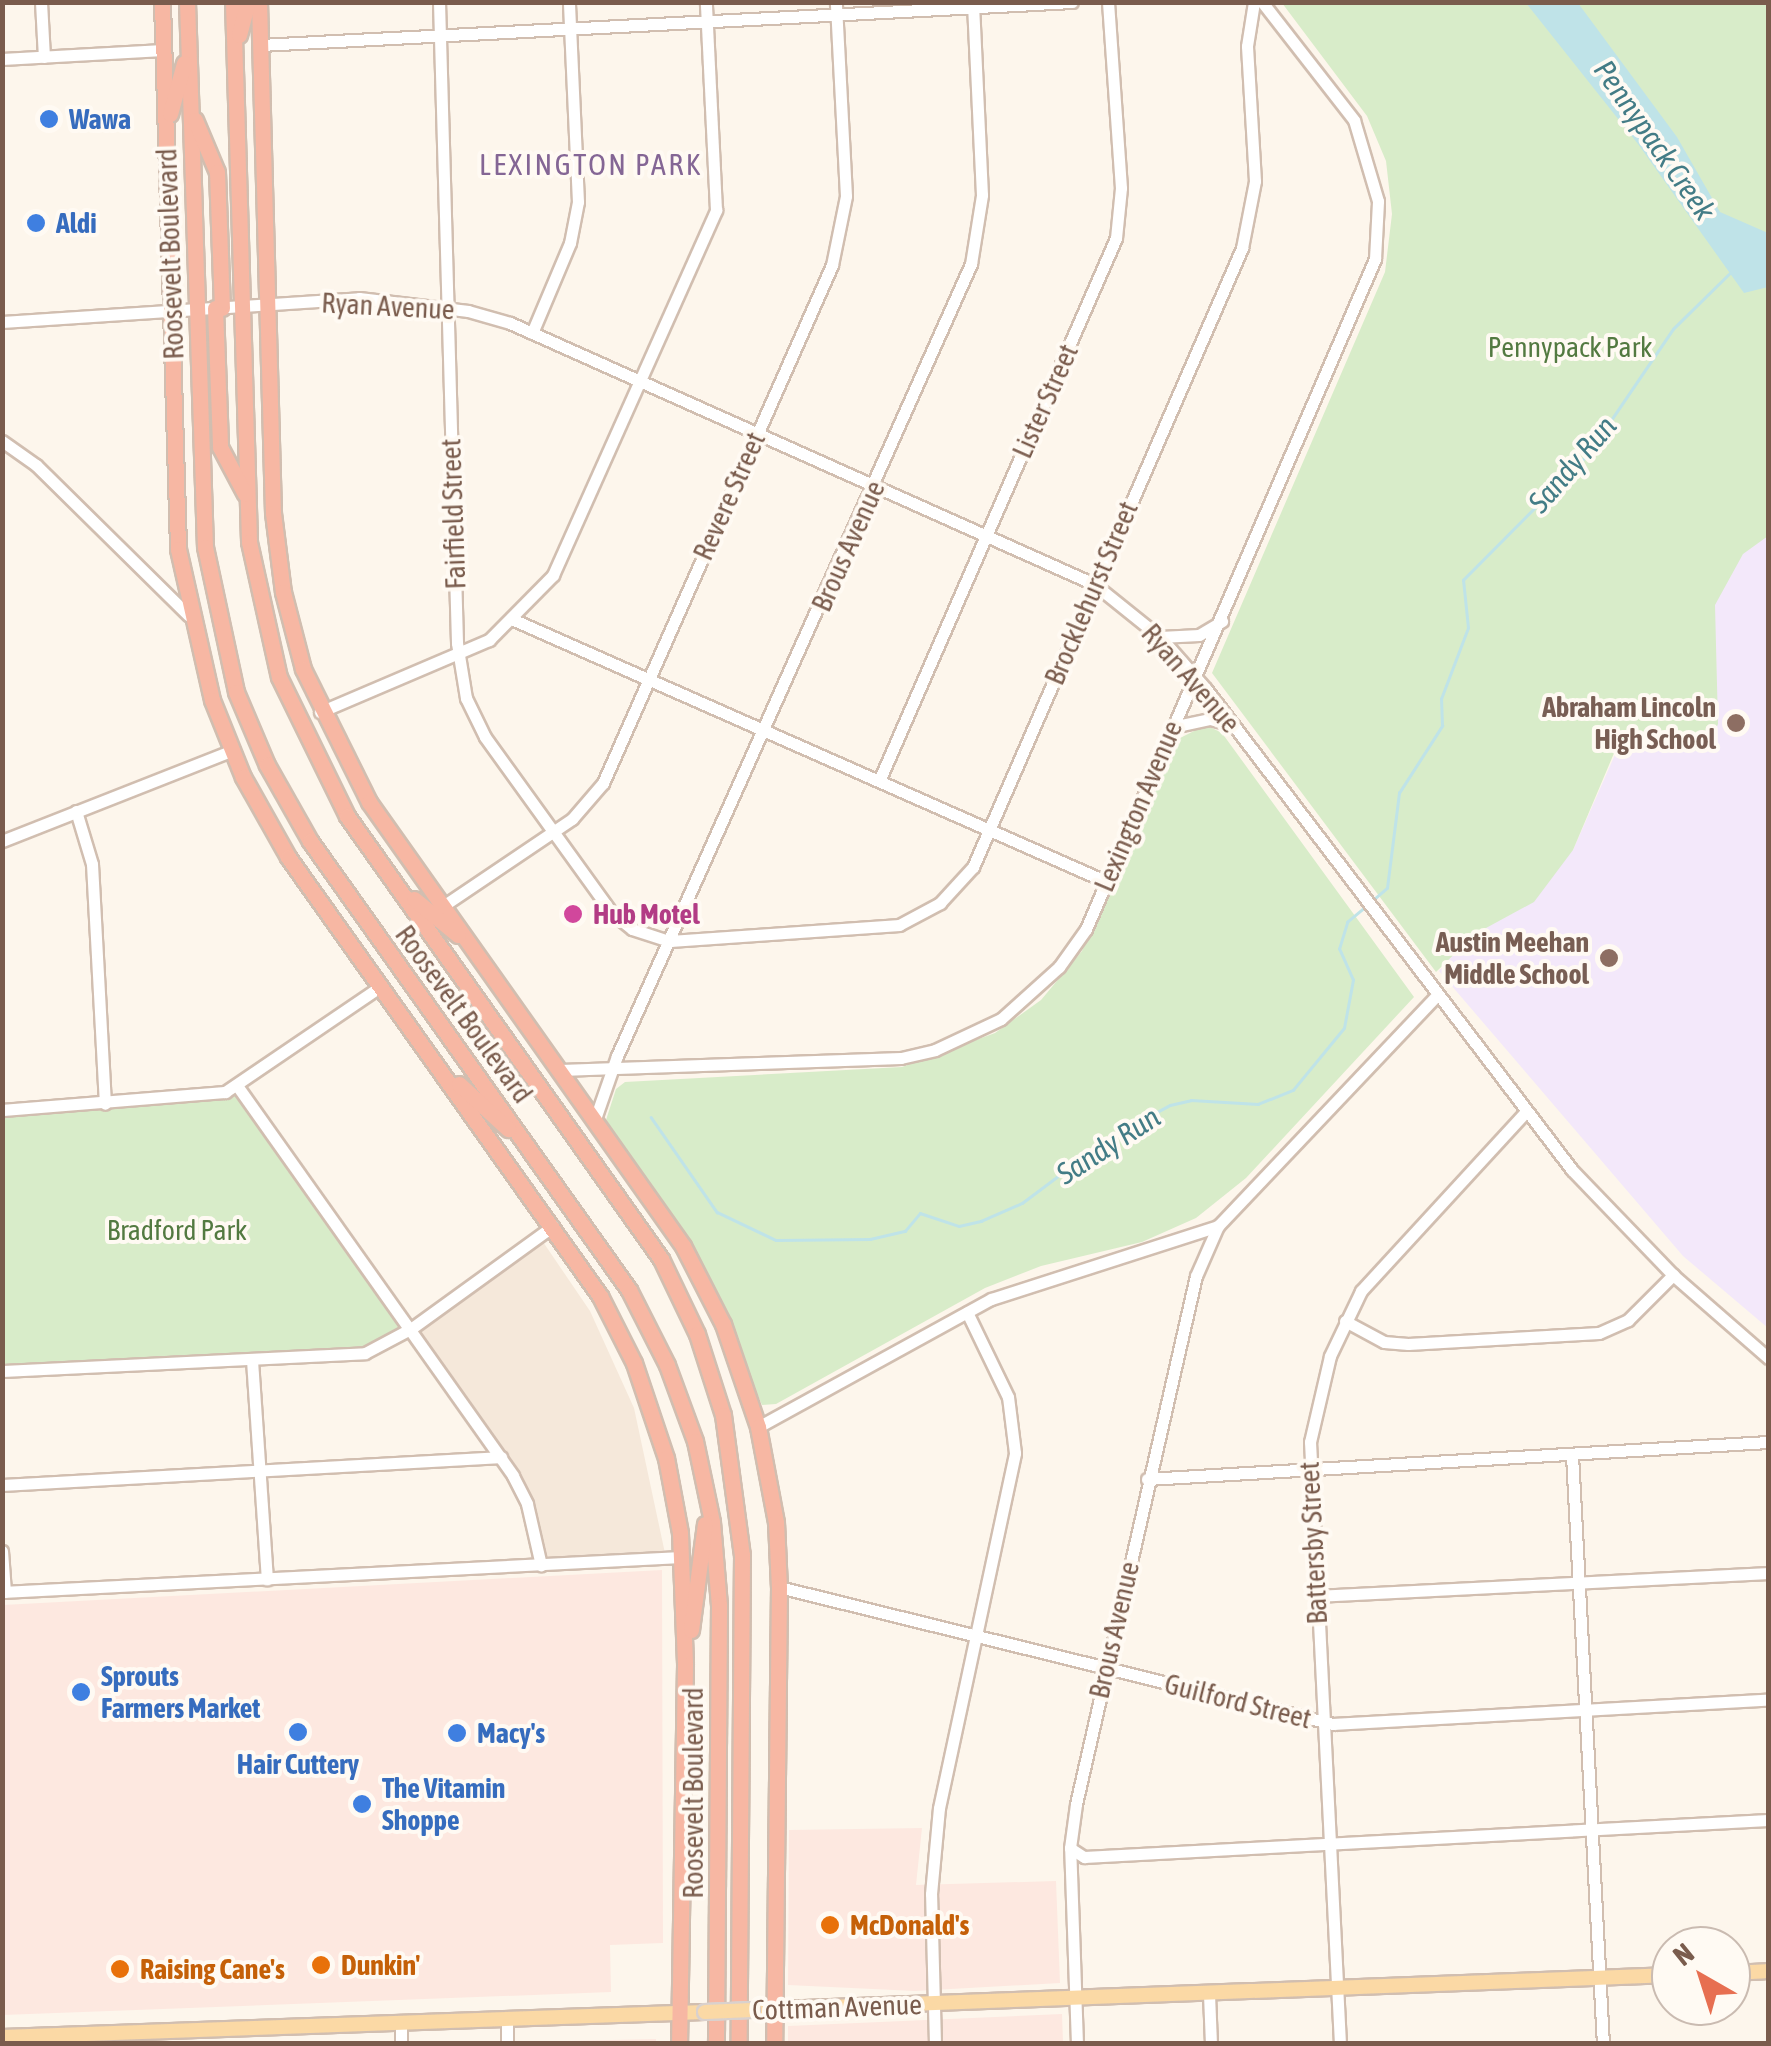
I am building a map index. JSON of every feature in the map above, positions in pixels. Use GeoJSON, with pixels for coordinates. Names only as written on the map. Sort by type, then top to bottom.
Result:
{"type":"FeatureCollection","features":[{"type":"Feature","properties":{"kind":"highway","name":"Roosevelt Boulevard"},"geometry":{"type":"LineString","coordinates":[[162,2],[176,518],[188,615],[231,751],[277,839],[553,1226],[612,1316],[644,1386],[672,1484],[681,1557],[685,1665],[679,2044]]}},
{"type":"Feature","properties":{"kind":"highway","name":"Roosevelt Boulevard"},"geometry":{"type":"LineString","coordinates":[[187,2],[206,562],[220,635],[250,728],[310,842],[614,1266],[655,1339],[686,1415],[708,1495],[719,1605],[716,2044]]}},
{"type":"Feature","properties":{"kind":"highway","name":"Roosevelt Boulevard"},"geometry":{"type":"LineString","coordinates":[[233,2],[247,497],[257,598],[287,700],[332,794],[645,1234],[686,1308],[716,1387],[741,1526],[739,2044]]}},
{"type":"Feature","properties":{"kind":"highway"},"geometry":{"type":"LineString","coordinates":[[234,54],[248,2]]}},
{"type":"Feature","properties":{"kind":"highway","name":"Roosevelt Boulevard"},"geometry":{"type":"LineString","coordinates":[[259,2],[278,566],[320,712],[355,780],[595,1118],[697,1270],[734,1351],[758,1428],[776,1522],[779,1587],[774,2044]]}},
{"type":"Feature","properties":{"kind":"highway"},"geometry":{"type":"LineString","coordinates":[[166,132],[188,45]]}},
{"type":"Feature","properties":{"kind":"highway"},"geometry":{"type":"LineString","coordinates":[[190,112],[217,172],[220,447],[247,497]]}},
{"type":"Feature","properties":{"kind":"highway"},"geometry":{"type":"LineString","coordinates":[[397,885],[472,947]]}},
{"type":"Feature","properties":{"kind":"highway"},"geometry":{"type":"LineString","coordinates":[[437,1064],[530,1149]]}},
{"type":"Feature","properties":{"kind":"highway"},"geometry":{"type":"LineString","coordinates":[[685,1665],[708,1495]]}},
{"type":"Feature","properties":{"kind":"main road","name":"Cottman Avenue"},"geometry":{"type":"LineString","coordinates":[[2,2037],[72,2040],[291,2036],[401,2024],[507,2019],[1651,1977]]}},
{"type":"Feature","properties":{"kind":"street"},"geometry":{"type":"LineString","coordinates":[[41,2],[44,57]]}},
{"type":"Feature","properties":{"kind":"street","name":"Fairfield Street"},"geometry":{"type":"LineString","coordinates":[[438,2],[458,658],[480,728],[611,912],[632,929],[670,941]]}},
{"type":"Feature","properties":{"kind":"street"},"geometry":{"type":"LineString","coordinates":[[532,333],[570,243],[578,202],[569,2]]}},
{"type":"Feature","properties":{"kind":"street"},"geometry":{"type":"LineString","coordinates":[[320,712],[458,658],[514,620],[553,575],[716,210],[706,2]]}},
{"type":"Feature","properties":{"kind":"street"},"geometry":{"type":"LineString","coordinates":[[260,44],[708,22],[836,9],[1072,2]]}},
{"type":"Feature","properties":{"kind":"street","name":"Lister Street"},"geometry":{"type":"LineString","coordinates":[[879,781],[1116,238],[1121,188],[1108,2]]}},
{"type":"Feature","properties":{"kind":"street","name":"Brocklehurst Street"},"geometry":{"type":"LineString","coordinates":[[670,941],[899,925],[958,886],[988,830],[1251,216],[1247,46],[1254,2]]}},
{"type":"Feature","properties":{"kind":"street","name":"Lexington Avenue"},"geometry":{"type":"LineString","coordinates":[[560,1070],[901,1058],[970,1037],[1059,967],[1086,929],[1367,291],[1379,235],[1370,160],[1354,120],[1262,2]]}},
{"type":"Feature","properties":{"kind":"street","name":"Brous Avenue"},"geometry":{"type":"LineString","coordinates":[[618,1066],[617,1056],[876,484],[976,246],[982,195],[973,5]]}},
{"type":"Feature","properties":{"kind":"street","name":"Revere Street"},"geometry":{"type":"LineString","coordinates":[[443,906],[580,812],[604,783],[841,238],[846,196],[836,9]]}},
{"type":"Feature","properties":{"kind":"street"},"geometry":{"type":"LineString","coordinates":[[2,59],[163,50]]}},
{"type":"Feature","properties":{"kind":"street","name":"Ryan Avenue"},"geometry":{"type":"LineString","coordinates":[[2,322],[359,298],[447,306],[532,333],[1094,584],[1160,638],[1196,677],[1524,1114],[1673,1276],[1768,1358]]}},
{"type":"Feature","properties":{"kind":"street"},"geometry":{"type":"LineString","coordinates":[[2,442],[36,465],[188,615]]}},
{"type":"Feature","properties":{"kind":"street"},"geometry":{"type":"LineString","coordinates":[[514,620],[1105,881]]}},
{"type":"Feature","properties":{"kind":"street"},"geometry":{"type":"LineString","coordinates":[[1160,638],[1199,635],[1222,621]]}},
{"type":"Feature","properties":{"kind":"street"},"geometry":{"type":"LineString","coordinates":[[1172,727],[1210,720],[1233,725]]}},
{"type":"Feature","properties":{"kind":"street"},"geometry":{"type":"LineString","coordinates":[[2,841],[231,751]]}},
{"type":"Feature","properties":{"kind":"street"},"geometry":{"type":"LineString","coordinates":[[76,811],[92,864],[105,1104]]}},
{"type":"Feature","properties":{"kind":"street"},"geometry":{"type":"LineString","coordinates":[[2,1110],[105,1104],[238,1087],[381,986]]}},
{"type":"Feature","properties":{"kind":"street"},"geometry":{"type":"LineString","coordinates":[[758,1428],[1019,1288],[1141,1256],[1218,1226],[1436,996]]}},
{"type":"Feature","properties":{"kind":"street"},"geometry":{"type":"LineString","coordinates":[[595,1118],[618,1066]]}},
{"type":"Feature","properties":{"kind":"street"},"geometry":{"type":"LineString","coordinates":[[238,1087],[501,1457],[528,1504],[541,1565]]}},
{"type":"Feature","properties":{"kind":"street","name":"Battersby Street"},"geometry":{"type":"LineString","coordinates":[[1340,2044],[1308,1470],[1320,1394],[1345,1321],[1386,1260],[1524,1114]]}},
{"type":"Feature","properties":{"kind":"street"},"geometry":{"type":"LineString","coordinates":[[2,1371],[365,1353],[412,1328],[553,1226]]}},
{"type":"Feature","properties":{"kind":"street","name":"Brous Avenue"},"geometry":{"type":"LineString","coordinates":[[1077,2044],[1070,1848],[1183,1322],[1218,1226]]}},
{"type":"Feature","properties":{"kind":"street"},"geometry":{"type":"LineString","coordinates":[[1345,1321],[1384,1342],[1408,1344],[1599,1333],[1628,1320],[1673,1276]]}},
{"type":"Feature","properties":{"kind":"street"},"geometry":{"type":"LineString","coordinates":[[935,2044],[931,1894],[939,1808],[1015,1453],[1008,1397],[968,1312]]}},
{"type":"Feature","properties":{"kind":"street"},"geometry":{"type":"LineString","coordinates":[[252,1360],[267,1579]]}},
{"type":"Feature","properties":{"kind":"street"},"geometry":{"type":"LineString","coordinates":[[1147,1479],[1768,1442]]}},
{"type":"Feature","properties":{"kind":"street"},"geometry":{"type":"LineString","coordinates":[[1572,1455],[1603,2044]]}},
{"type":"Feature","properties":{"kind":"street"},"geometry":{"type":"LineString","coordinates":[[2,1485],[501,1457]]}},
{"type":"Feature","properties":{"kind":"street"},"geometry":{"type":"LineString","coordinates":[[2,1552],[4,1592],[681,1557]]}},
{"type":"Feature","properties":{"kind":"street"},"geometry":{"type":"LineString","coordinates":[[1316,1596],[1768,1573]]}},
{"type":"Feature","properties":{"kind":"street","name":"Guilford Street"},"geometry":{"type":"LineString","coordinates":[[779,1587],[1322,1722],[1768,1700]]}},
{"type":"Feature","properties":{"kind":"street"},"geometry":{"type":"LineString","coordinates":[[1070,1848],[1084,1857],[1768,1820]]}},
{"type":"Feature","properties":{"kind":"street"},"geometry":{"type":"LineString","coordinates":[[1209,1994],[1212,2044]]}},
{"type":"Feature","properties":{"kind":"street"},"geometry":{"type":"LineString","coordinates":[[507,2019],[507,2044]]}},
{"type":"Feature","properties":{"kind":"street"},"geometry":{"type":"LineString","coordinates":[[400,2044],[401,2024]]}},
{"type":"Feature","properties":{"kind":"shaded area","name":"Austin Meehan Middle School"},"geometry":{"type":"Polygon","coordinates":[[[1768,495],[1768,1328],[1683,1256],[1439,971],[1473,933],[1573,850],[1629,723],[1768,495]]]}},
{"type":"Feature","properties":{"kind":"shaded area"},"geometry":{"type":"Polygon","coordinates":[[[539,1236],[590,1311],[634,1408],[666,1558],[541,1565],[527,1504],[412,1328],[539,1236]]]}},
{"type":"Feature","properties":{"kind":"shaded area"},"geometry":{"type":"Polygon","coordinates":[[[662,1570],[663,1943],[610,1945],[611,1992],[3,2015],[3,1605],[662,1570]]]}},
{"type":"Feature","properties":{"kind":"shaded area"},"geometry":{"type":"Polygon","coordinates":[[[922,1828],[916,1885],[1056,1881],[1060,1983],[915,1991],[788,1985],[789,1830],[922,1828]]]}},
{"type":"Feature","properties":{"kind":"shaded area"},"geometry":{"type":"Polygon","coordinates":[[[1062,2014],[1063,2043],[788,2044],[788,2026],[1062,2014]]]}},
{"type":"Feature","properties":{"kind":"shaded area"},"geometry":{"type":"Polygon","coordinates":[[[656,2039],[656,2044],[522,2043],[522,2042],[656,2039]]]}},
{"type":"Feature","properties":{"kind":"green space","name":"Pennypack Park"},"geometry":{"type":"Polygon","coordinates":[[[1282,3],[1768,3],[1768,536],[1743,554],[1715,605],[1718,724],[1706,752],[1620,739],[1573,850],[1534,902],[1475,934],[1436,972],[1212,673],[1385,272],[1392,214],[1386,161],[1367,116],[1282,3]]]}},
{"type":"Feature","properties":{"kind":"green space"},"geometry":{"type":"Polygon","coordinates":[[[1206,725],[1222,733],[1414,997],[1246,1178],[1196,1218],[1142,1242],[1041,1266],[985,1288],[776,1404],[762,1405],[691,1243],[606,1120],[616,1089],[625,1082],[902,1067],[995,1033],[1041,1000],[1082,951],[1180,738],[1206,725]]]}},
{"type":"Feature","properties":{"kind":"green space","name":"Bradford Park"},"geometry":{"type":"Polygon","coordinates":[[[238,1087],[412,1328],[365,1353],[3,1371],[2,1110],[238,1087]]]}},
{"type":"Feature","properties":{"kind":"water","name":"Pennypack Creek"},"geometry":{"type":"Polygon","coordinates":[[[1526,3],[1578,3],[1677,137],[1720,212],[1768,233],[1768,287],[1744,293],[1638,144],[1526,3]]]}},
{"type":"Feature","properties":{"kind":"waterway","name":"Sandy Run"},"geometry":{"type":"LineString","coordinates":[[1373,900],[1387,888],[1399,793],[1442,726],[1441,699],[1468,628],[1463,580],[1588,454],[1673,329],[1731,272]]}},
{"type":"Feature","properties":{"kind":"waterway","name":"Sandy Run"},"geometry":{"type":"LineString","coordinates":[[651,1117],[717,1212],[776,1240],[870,1239],[905,1231],[920,1213],[959,1226],[981,1221],[1022,1203],[1109,1138],[1170,1105],[1191,1100],[1258,1104],[1293,1090],[1344,1028],[1353,980],[1339,949],[1347,922],[1366,906]]}},
{"type":"Feature","properties":{"kind":"place","name":"Wawa"},"geometry":{"type":"Point","coordinates":[49,119]}},
{"type":"Feature","properties":{"kind":"place","name":"Aldi"},"geometry":{"type":"Point","coordinates":[36,223]}},
{"type":"Feature","properties":{"kind":"place","name":"Abraham Lincoln High School"},"geometry":{"type":"Point","coordinates":[1736,723]}},
{"type":"Feature","properties":{"kind":"place","name":"Hub Motel"},"geometry":{"type":"Point","coordinates":[573,914]}},
{"type":"Feature","properties":{"kind":"place","name":"Austin Meehan Middle School"},"geometry":{"type":"Point","coordinates":[1609,958]}},
{"type":"Feature","properties":{"kind":"place","name":"Sprouts Farmers Market"},"geometry":{"type":"Point","coordinates":[81,1692]}},
{"type":"Feature","properties":{"kind":"place","name":"Hair Cuttery"},"geometry":{"type":"Point","coordinates":[298,1732]}},
{"type":"Feature","properties":{"kind":"place","name":"Macy's"},"geometry":{"type":"Point","coordinates":[457,1733]}},
{"type":"Feature","properties":{"kind":"place","name":"The Vitamin Shoppe"},"geometry":{"type":"Point","coordinates":[362,1804]}},
{"type":"Feature","properties":{"kind":"place","name":"McDonald's"},"geometry":{"type":"Point","coordinates":[830,1925]}},
{"type":"Feature","properties":{"kind":"place","name":"Dunkin'"},"geometry":{"type":"Point","coordinates":[321,1965]}},
{"type":"Feature","properties":{"kind":"place","name":"Raising Cane's"},"geometry":{"type":"Point","coordinates":[120,1969]}},
{"type":"Feature","properties":{"kind":"district","name":"LEXINGTON PARK"},"geometry":{"type":"Point","coordinates":[591,164]}}]}
